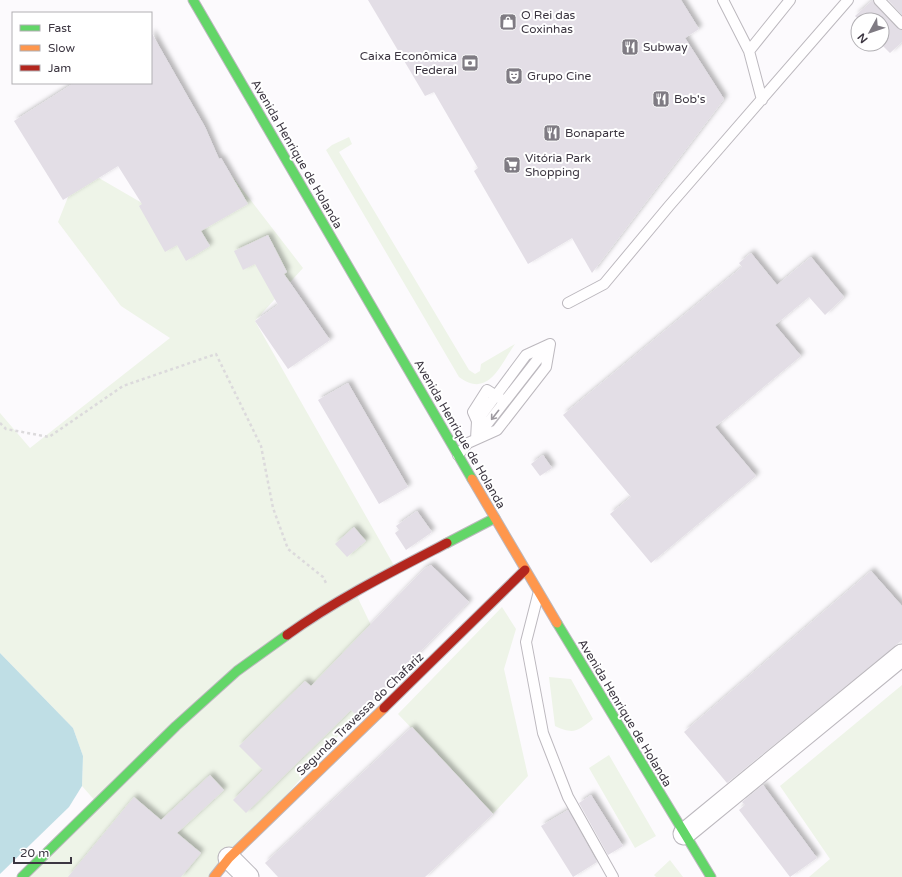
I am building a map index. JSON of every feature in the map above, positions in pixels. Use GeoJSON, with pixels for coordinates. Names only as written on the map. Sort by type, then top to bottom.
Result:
{"type":"FeatureCollection","features":[{"type":"Feature","properties":{"kind":"street","name":"Avenida Henrique de Holanda"},"geometry":{"type":"LineString","coordinates":[[193,0],[538,593],[711,877]]}},
{"type":"Feature","properties":{"kind":"street"},"geometry":{"type":"LineString","coordinates":[[22,877],[176,726],[237,671],[306,621],[396,569],[495,518]]}},
{"type":"Feature","properties":{"kind":"street","name":"Segunda Travessa do Chafariz"},"geometry":{"type":"LineString","coordinates":[[214,877],[229,858],[525,570]]}},
{"type":"Feature","properties":{"kind":"street"},"geometry":{"type":"LineString","coordinates":[[684,834],[902,656]]}},
{"type":"Feature","properties":{"kind":"street"},"geometry":{"type":"LineString","coordinates":[[229,858],[248,877]]}},
{"type":"Feature","properties":{"kind":"lane"},"geometry":{"type":"LineString","coordinates":[[723,0],[749,51],[762,100]]}},
{"type":"Feature","properties":{"kind":"lane"},"geometry":{"type":"LineString","coordinates":[[568,303],[604,284],[669,206],[848,0]]}},
{"type":"Feature","properties":{"kind":"lane"},"geometry":{"type":"LineString","coordinates":[[879,0],[902,24]]}},
{"type":"Feature","properties":{"kind":"lane"},"geometry":{"type":"LineString","coordinates":[[749,51],[786,1]]}},
{"type":"Feature","properties":{"kind":"lane"},"geometry":{"type":"LineString","coordinates":[[476,439],[477,421],[526,355],[550,344]]}},
{"type":"Feature","properties":{"kind":"lane"},"geometry":{"type":"LineString","coordinates":[[476,439],[550,344]]}},
{"type":"Feature","properties":{"kind":"lane"},"geometry":{"type":"LineString","coordinates":[[458,455],[463,447],[476,439],[497,430],[546,367],[550,344]]}},
{"type":"Feature","properties":{"kind":"lane"},"geometry":{"type":"LineString","coordinates":[[496,395],[513,409]]}},
{"type":"Feature","properties":{"kind":"lane"},"geometry":{"type":"LineString","coordinates":[[538,593],[526,642],[543,733],[568,797],[612,877]]}},
{"type":"Feature","properties":{"kind":"path"},"geometry":{"type":"LineString","coordinates":[[0,423],[6,430],[49,437],[123,386],[216,354],[261,446],[272,508],[288,549],[323,578],[337,603]]}},
{"type":"Feature","properties":{"kind":"shaded area"},"geometry":{"type":"Polygon","coordinates":[[[349,137],[352,144],[339,152],[469,370],[475,374],[480,371],[481,364],[515,344],[493,377],[486,382],[478,384],[469,383],[459,377],[326,150],[332,145],[349,137]]]}},
{"type":"Feature","properties":{"kind":"shaded area"},"geometry":{"type":"Polygon","coordinates":[[[219,159],[303,268],[255,321],[396,569],[355,592],[394,673],[214,877],[27,877],[97,803],[82,786],[83,756],[73,728],[0,653],[0,413],[30,448],[170,338],[121,306],[58,222],[80,167],[142,203],[219,159]]]}},
{"type":"Feature","properties":{"kind":"shaded area"},"geometry":{"type":"Polygon","coordinates":[[[502,607],[516,629],[504,669],[528,776],[493,814],[398,714],[502,607]]]}},
{"type":"Feature","properties":{"kind":"shaded area"},"geometry":{"type":"Polygon","coordinates":[[[549,677],[571,679],[593,719],[579,729],[571,731],[555,726],[549,677]]]}},
{"type":"Feature","properties":{"kind":"shaded area"},"geometry":{"type":"Polygon","coordinates":[[[902,685],[902,877],[809,877],[830,859],[780,786],[902,685]]]}},
{"type":"Feature","properties":{"kind":"shaded area"},"geometry":{"type":"Polygon","coordinates":[[[609,755],[656,836],[635,848],[589,768],[609,755]]]}},
{"type":"Feature","properties":{"kind":"shaded area"},"geometry":{"type":"Polygon","coordinates":[[[670,860],[683,877],[656,877],[654,875],[670,860]]]}},
{"type":"Feature","properties":{"kind":"water"},"geometry":{"type":"Polygon","coordinates":[[[0,653],[73,728],[83,756],[82,786],[69,807],[0,874],[0,653]]]}},
{"type":"Feature","properties":{"kind":"building","name":"Vitória Park Shopping"},"geometry":{"type":"Polygon","coordinates":[[[368,0],[681,0],[699,29],[685,38],[724,99],[592,273],[572,238],[528,264],[474,171],[478,168],[434,92],[425,96],[368,0]]]}},
{"type":"Feature","properties":{"kind":"building"},"geometry":{"type":"Polygon","coordinates":[[[873,0],[874,4],[882,12],[860,12],[873,0]]]}},
{"type":"Feature","properties":{"kind":"building"},"geometry":{"type":"Polygon","coordinates":[[[888,0],[902,0],[902,15],[888,0]]]}},
{"type":"Feature","properties":{"kind":"building"},"geometry":{"type":"Polygon","coordinates":[[[890,21],[897,28],[902,30],[902,42],[890,53],[890,21]]]}},
{"type":"Feature","properties":{"kind":"building"},"geometry":{"type":"Polygon","coordinates":[[[152,34],[205,127],[219,159],[221,158],[248,204],[201,231],[210,246],[186,261],[177,245],[165,252],[139,206],[142,204],[118,166],[63,200],[14,121],[72,84],[152,84],[152,34]]]}},
{"type":"Feature","properties":{"kind":"building"},"geometry":{"type":"Polygon","coordinates":[[[268,235],[287,272],[284,274],[330,340],[288,369],[255,321],[278,305],[255,264],[243,270],[234,251],[268,235]]]}},
{"type":"Feature","properties":{"kind":"building"},"geometry":{"type":"Polygon","coordinates":[[[751,253],[777,285],[811,257],[844,297],[825,315],[809,297],[775,325],[801,356],[715,427],[756,476],[651,563],[610,514],[631,497],[563,415],[742,267],[739,263],[751,253]]]}},
{"type":"Feature","properties":{"kind":"building"},"geometry":{"type":"Polygon","coordinates":[[[348,383],[408,487],[379,504],[318,400],[348,383]]]}},
{"type":"Feature","properties":{"kind":"building"},"geometry":{"type":"Polygon","coordinates":[[[543,455],[552,468],[540,476],[531,464],[543,455]]]}},
{"type":"Feature","properties":{"kind":"building"},"geometry":{"type":"Polygon","coordinates":[[[417,511],[432,532],[406,550],[395,533],[399,530],[396,526],[417,511]]]}},
{"type":"Feature","properties":{"kind":"building"},"geometry":{"type":"Polygon","coordinates":[[[354,527],[366,541],[347,557],[335,544],[354,527]]]}},
{"type":"Feature","properties":{"kind":"building"},"geometry":{"type":"Polygon","coordinates":[[[431,565],[469,602],[357,716],[351,710],[246,813],[233,800],[263,770],[239,746],[305,681],[311,686],[424,569],[431,565]]]}},
{"type":"Feature","properties":{"kind":"building"},"geometry":{"type":"Polygon","coordinates":[[[871,571],[902,606],[902,640],[727,783],[684,732],[871,571]]]}},
{"type":"Feature","properties":{"kind":"building"},"geometry":{"type":"Polygon","coordinates":[[[412,727],[493,814],[425,877],[278,877],[265,863],[412,727]]]}},
{"type":"Feature","properties":{"kind":"building"},"geometry":{"type":"Polygon","coordinates":[[[210,775],[224,790],[177,833],[201,853],[181,877],[68,877],[134,797],[161,820],[210,775]]]}},
{"type":"Feature","properties":{"kind":"building"},"geometry":{"type":"Polygon","coordinates":[[[763,785],[817,858],[790,877],[739,810],[745,805],[742,802],[763,785]]]}},
{"type":"Feature","properties":{"kind":"building"},"geometry":{"type":"Polygon","coordinates":[[[591,795],[623,846],[608,855],[579,803],[591,795]]]}},
{"type":"Feature","properties":{"kind":"building"},"geometry":{"type":"Polygon","coordinates":[[[568,810],[597,862],[573,877],[541,826],[568,810]]]}},
{"type":"Feature","properties":{"kind":"traffic: fast"},"geometry":{"type":"LineString","coordinates":[[193,0],[472,479]]}},
{"type":"Feature","properties":{"kind":"traffic: fast"},"geometry":{"type":"LineString","coordinates":[[447,543],[495,518]]}},
{"type":"Feature","properties":{"kind":"traffic: fast"},"geometry":{"type":"LineString","coordinates":[[557,623],[711,877]]}},
{"type":"Feature","properties":{"kind":"traffic: fast"},"geometry":{"type":"LineString","coordinates":[[22,877],[176,726],[237,671],[287,635]]}},
{"type":"Feature","properties":{"kind":"traffic: slow"},"geometry":{"type":"LineString","coordinates":[[472,479],[557,623]]}},
{"type":"Feature","properties":{"kind":"traffic: slow"},"geometry":{"type":"LineString","coordinates":[[214,877],[229,858],[384,708]]}},
{"type":"Feature","properties":{"kind":"traffic: jam"},"geometry":{"type":"LineString","coordinates":[[287,635],[345,597],[447,543]]}},
{"type":"Feature","properties":{"kind":"traffic: jam"},"geometry":{"type":"LineString","coordinates":[[384,708],[525,570]]}},
{"type":"Feature","properties":{"kind":"place","name":"O Rei das Coxinhas"},"geometry":{"type":"Point","coordinates":[508,22]}},
{"type":"Feature","properties":{"kind":"place","name":"Subway"},"geometry":{"type":"Point","coordinates":[630,47]}},
{"type":"Feature","properties":{"kind":"place","name":"Caixa Econômica Federal"},"geometry":{"type":"Point","coordinates":[470,63]}},
{"type":"Feature","properties":{"kind":"place","name":"Grupo Cine"},"geometry":{"type":"Point","coordinates":[514,76]}},
{"type":"Feature","properties":{"kind":"place","name":"Bob's"},"geometry":{"type":"Point","coordinates":[661,99]}},
{"type":"Feature","properties":{"kind":"place","name":"Bonaparte"},"geometry":{"type":"Point","coordinates":[552,133]}},
{"type":"Feature","properties":{"kind":"place","name":"Vitória Park Shopping"},"geometry":{"type":"Point","coordinates":[512,165]}}]}
